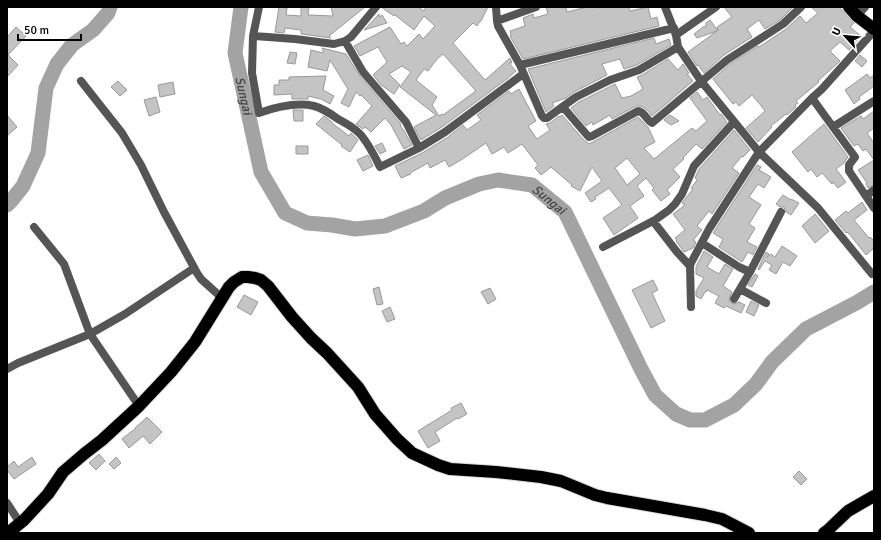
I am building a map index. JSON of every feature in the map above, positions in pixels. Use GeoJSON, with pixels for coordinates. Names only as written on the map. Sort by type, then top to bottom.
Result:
{"type":"FeatureCollection","features":[{"type":"Feature","properties":{"kind":"highway"},"geometry":{"type":"LineString","coordinates":[[857,10],[874,30]]}},
{"type":"Feature","properties":{"kind":"highway"},"geometry":{"type":"LineString","coordinates":[[8,533],[24,520],[48,494],[63,472],[140,406],[171,372],[195,342],[229,287],[242,277],[261,280],[268,286],[292,317],[358,387],[375,414],[397,439],[412,452],[438,465],[450,469],[541,477],[561,481],[595,495],[607,498],[722,519],[749,533]]}},
{"type":"Feature","properties":{"kind":"highway"},"geometry":{"type":"LineString","coordinates":[[824,533],[848,511],[874,496]]}},
{"type":"Feature","properties":{"kind":"street"},"geometry":{"type":"LineString","coordinates":[[259,7],[253,36],[252,72],[259,113],[275,107],[306,105],[315,106],[347,124],[359,133],[369,146],[380,167],[419,148],[445,132],[524,74]]}},
{"type":"Feature","properties":{"kind":"street"},"geometry":{"type":"LineString","coordinates":[[253,36],[334,44],[352,37],[376,7]]}},
{"type":"Feature","properties":{"kind":"street"},"geometry":{"type":"LineString","coordinates":[[496,7],[497,21],[508,46],[520,65],[544,118],[547,118],[576,97],[610,80],[639,70],[678,47]]}},
{"type":"Feature","properties":{"kind":"street"},"geometry":{"type":"LineString","coordinates":[[497,21],[536,7]]}},
{"type":"Feature","properties":{"kind":"street"},"geometry":{"type":"LineString","coordinates":[[665,7],[675,32],[678,47],[701,81],[759,152],[818,208],[872,274]]}},
{"type":"Feature","properties":{"kind":"street"},"geometry":{"type":"LineString","coordinates":[[520,65],[675,32],[716,7]]}},
{"type":"Feature","properties":{"kind":"street"},"geometry":{"type":"LineString","coordinates":[[563,107],[590,137],[638,111],[642,112],[652,123],[727,60],[783,24],[801,7]]}},
{"type":"Feature","properties":{"kind":"street"},"geometry":{"type":"LineString","coordinates":[[691,307],[690,266],[702,243],[759,152],[822,89],[874,30]]}},
{"type":"Feature","properties":{"kind":"street"},"geometry":{"type":"LineString","coordinates":[[345,41],[363,72],[406,122],[419,148]]}},
{"type":"Feature","properties":{"kind":"street"},"geometry":{"type":"LineString","coordinates":[[81,81],[122,133],[141,165],[194,268],[202,279],[222,298]]}},
{"type":"Feature","properties":{"kind":"street"},"geometry":{"type":"LineString","coordinates":[[812,98],[855,157],[849,165],[849,171],[874,208]]}},
{"type":"Feature","properties":{"kind":"street"},"geometry":{"type":"LineString","coordinates":[[833,127],[874,101]]}},
{"type":"Feature","properties":{"kind":"street"},"geometry":{"type":"LineString","coordinates":[[603,247],[653,221],[676,204],[694,166],[734,122]]}},
{"type":"Feature","properties":{"kind":"street"},"geometry":{"type":"LineString","coordinates":[[866,196],[874,190]]}},
{"type":"Feature","properties":{"kind":"street"},"geometry":{"type":"LineString","coordinates":[[734,299],[750,272],[781,212]]}},
{"type":"Feature","properties":{"kind":"street"},"geometry":{"type":"LineString","coordinates":[[653,221],[690,266]]}},
{"type":"Feature","properties":{"kind":"street"},"geometry":{"type":"LineString","coordinates":[[34,227],[64,264],[90,334],[140,406]]}},
{"type":"Feature","properties":{"kind":"street"},"geometry":{"type":"LineString","coordinates":[[702,243],[739,267],[750,272]]}},
{"type":"Feature","properties":{"kind":"street"},"geometry":{"type":"LineString","coordinates":[[7,369],[18,363],[90,334],[125,314],[194,268]]}},
{"type":"Feature","properties":{"kind":"street"},"geometry":{"type":"LineString","coordinates":[[740,289],[766,303]]}},
{"type":"Feature","properties":{"kind":"street"},"geometry":{"type":"LineString","coordinates":[[7,503],[20,523]]}},
{"type":"Feature","properties":{"kind":"building"},"geometry":{"type":"Polygon","coordinates":[[[279,7],[287,8],[286,15],[301,16],[301,7],[309,7],[308,15],[333,16],[331,7],[365,7],[329,36],[331,38],[301,34],[301,30],[285,28],[284,33],[275,32],[279,7]]]}},
{"type":"Feature","properties":{"kind":"building"},"geometry":{"type":"Polygon","coordinates":[[[381,7],[418,7],[424,11],[426,7],[488,7],[477,26],[473,23],[453,43],[485,80],[510,58],[512,63],[509,63],[516,71],[442,127],[421,140],[414,127],[436,115],[400,87],[411,72],[402,66],[389,74],[400,85],[394,94],[381,85],[373,75],[387,62],[378,47],[360,56],[354,46],[390,27],[401,44],[404,42],[407,46],[419,34],[423,39],[435,26],[424,16],[414,30],[395,15],[394,16],[381,7]],[[443,54],[428,71],[424,69],[416,80],[437,97],[432,105],[439,116],[442,114],[443,115],[476,91],[443,54]]]}},
{"type":"Feature","properties":{"kind":"building"},"geometry":{"type":"Polygon","coordinates":[[[546,7],[566,7],[567,12],[587,7],[629,7],[630,11],[648,7],[651,19],[657,17],[659,26],[523,59],[510,36],[510,31],[525,26],[523,18],[533,14],[534,18],[548,14],[546,7]]]}},
{"type":"Feature","properties":{"kind":"building"},"geometry":{"type":"Polygon","coordinates":[[[724,7],[793,7],[780,20],[765,29],[759,20],[747,29],[752,37],[724,55],[704,73],[698,65],[697,66],[688,52],[717,31],[697,38],[694,34],[706,26],[706,23],[710,20],[718,31],[717,27],[732,17],[724,7]]]}},
{"type":"Feature","properties":{"kind":"building"},"geometry":{"type":"Polygon","coordinates":[[[811,7],[839,7],[854,23],[850,27],[861,36],[849,50],[840,42],[830,51],[840,61],[818,81],[819,82],[796,101],[798,103],[795,105],[796,107],[771,126],[772,127],[758,142],[746,128],[765,111],[763,108],[752,95],[739,106],[736,102],[733,104],[713,79],[730,64],[786,29],[800,16],[806,23],[818,13],[811,7]]]}},
{"type":"Feature","properties":{"kind":"building"},"geometry":{"type":"Polygon","coordinates":[[[379,14],[380,17],[382,15],[387,23],[364,30],[379,14]]]}},
{"type":"Feature","properties":{"kind":"building"},"geometry":{"type":"Polygon","coordinates":[[[16,27],[26,36],[8,55],[18,65],[7,77],[7,37],[16,27]]]}},
{"type":"Feature","properties":{"kind":"building"},"geometry":{"type":"Polygon","coordinates":[[[654,38],[656,44],[669,39],[671,45],[637,65],[624,69],[620,59],[602,64],[607,75],[574,92],[566,98],[552,103],[554,106],[546,112],[528,69],[654,38]]]}},
{"type":"Feature","properties":{"kind":"building"},"geometry":{"type":"Polygon","coordinates":[[[322,48],[346,54],[359,75],[400,123],[412,145],[404,149],[391,125],[385,118],[371,132],[365,127],[363,129],[356,124],[372,106],[356,92],[349,107],[341,103],[348,89],[330,60],[327,71],[308,67],[311,50],[323,53],[322,48]]]}},
{"type":"Feature","properties":{"kind":"building"},"geometry":{"type":"Polygon","coordinates":[[[290,52],[297,53],[295,64],[287,63],[290,52]]]}},
{"type":"Feature","properties":{"kind":"building"},"geometry":{"type":"Polygon","coordinates":[[[860,55],[867,61],[862,67],[855,61],[860,55]]]}},
{"type":"Feature","properties":{"kind":"building"},"geometry":{"type":"Polygon","coordinates":[[[668,59],[678,70],[683,64],[689,73],[687,74],[693,81],[652,116],[643,107],[636,106],[612,119],[610,115],[593,125],[592,122],[586,126],[571,108],[579,102],[615,84],[622,98],[631,96],[643,89],[637,77],[668,59]]]}},
{"type":"Feature","properties":{"kind":"building"},"geometry":{"type":"Polygon","coordinates":[[[867,74],[870,78],[874,75],[874,86],[859,97],[860,99],[854,104],[845,90],[867,74]]]}},
{"type":"Feature","properties":{"kind":"building"},"geometry":{"type":"Polygon","coordinates":[[[326,76],[323,90],[334,96],[330,104],[321,99],[308,96],[308,99],[292,99],[292,94],[274,95],[274,85],[279,85],[279,80],[289,80],[289,77],[326,76]]]}},
{"type":"Feature","properties":{"kind":"building"},"geometry":{"type":"Polygon","coordinates":[[[118,81],[127,90],[120,96],[111,87],[118,81]]]}},
{"type":"Feature","properties":{"kind":"building"},"geometry":{"type":"Polygon","coordinates":[[[173,82],[175,94],[160,97],[158,85],[173,82]]]}},
{"type":"Feature","properties":{"kind":"building"},"geometry":{"type":"Polygon","coordinates":[[[519,89],[536,121],[528,126],[537,139],[550,130],[546,124],[562,115],[589,144],[638,117],[648,127],[655,142],[644,148],[654,159],[692,128],[696,131],[707,121],[690,98],[697,92],[703,100],[707,97],[727,122],[702,149],[696,144],[683,158],[684,159],[673,169],[680,177],[667,190],[670,194],[661,201],[652,190],[654,188],[646,178],[637,186],[644,196],[630,206],[638,218],[614,235],[603,218],[622,205],[609,188],[595,197],[596,199],[591,202],[585,193],[602,181],[592,167],[580,191],[571,186],[572,185],[551,167],[541,175],[535,168],[538,165],[522,144],[508,153],[504,147],[492,154],[486,143],[449,167],[445,160],[430,168],[428,163],[410,173],[411,174],[401,178],[395,166],[422,153],[448,137],[463,125],[467,130],[481,120],[477,115],[509,91],[511,94],[519,89]],[[627,158],[615,168],[627,185],[640,174],[627,158]]]}},
{"type":"Feature","properties":{"kind":"building"},"geometry":{"type":"Polygon","coordinates":[[[156,97],[160,112],[149,116],[144,100],[156,97]]]}},
{"type":"Feature","properties":{"kind":"building"},"geometry":{"type":"Polygon","coordinates":[[[293,110],[303,110],[303,121],[294,121],[293,110]]]}},
{"type":"Feature","properties":{"kind":"building"},"geometry":{"type":"Polygon","coordinates":[[[874,111],[874,128],[867,133],[874,143],[874,160],[866,149],[863,151],[858,144],[854,146],[841,128],[861,116],[863,119],[874,111]]]}},
{"type":"Feature","properties":{"kind":"building"},"geometry":{"type":"Polygon","coordinates":[[[7,115],[17,127],[7,136],[7,115]]]}},
{"type":"Feature","properties":{"kind":"building"},"geometry":{"type":"Polygon","coordinates":[[[670,115],[679,121],[671,125],[664,120],[670,115]]]}},
{"type":"Feature","properties":{"kind":"building"},"geometry":{"type":"Polygon","coordinates":[[[324,116],[349,136],[351,133],[358,140],[350,152],[316,124],[324,116]]]}},
{"type":"Feature","properties":{"kind":"building"},"geometry":{"type":"Polygon","coordinates":[[[824,124],[848,157],[844,163],[836,169],[846,182],[838,188],[822,173],[817,177],[811,169],[808,172],[792,152],[824,124]]]}},
{"type":"Feature","properties":{"kind":"building"},"geometry":{"type":"Polygon","coordinates":[[[734,130],[750,150],[743,157],[742,156],[732,168],[739,173],[712,214],[709,211],[697,226],[702,230],[693,240],[696,242],[693,248],[684,252],[675,238],[685,230],[673,214],[685,205],[682,203],[693,189],[691,188],[697,180],[695,178],[699,169],[734,130]]]}},
{"type":"Feature","properties":{"kind":"building"},"geometry":{"type":"Polygon","coordinates":[[[382,143],[386,151],[380,154],[375,146],[382,143]]]}},
{"type":"Feature","properties":{"kind":"building"},"geometry":{"type":"Polygon","coordinates":[[[296,146],[308,146],[308,154],[296,154],[296,146]]]}},
{"type":"Feature","properties":{"kind":"building"},"geometry":{"type":"Polygon","coordinates":[[[368,155],[373,166],[363,171],[357,160],[368,155]]]}},
{"type":"Feature","properties":{"kind":"building"},"geometry":{"type":"Polygon","coordinates":[[[874,160],[874,185],[868,188],[867,183],[858,170],[874,160]]]}},
{"type":"Feature","properties":{"kind":"building"},"geometry":{"type":"Polygon","coordinates":[[[757,165],[761,167],[759,170],[771,177],[764,188],[758,184],[749,197],[761,205],[749,224],[755,228],[747,242],[757,247],[753,255],[748,252],[742,262],[719,247],[723,239],[713,233],[757,165]]]}},
{"type":"Feature","properties":{"kind":"building"},"geometry":{"type":"Polygon","coordinates":[[[783,195],[799,203],[791,215],[786,212],[784,207],[780,207],[776,204],[783,195]]]}},
{"type":"Feature","properties":{"kind":"building"},"geometry":{"type":"Polygon","coordinates":[[[862,202],[867,210],[854,220],[869,238],[870,237],[874,241],[874,248],[866,255],[851,236],[847,232],[846,233],[835,220],[846,211],[848,213],[862,202]]]}},
{"type":"Feature","properties":{"kind":"building"},"geometry":{"type":"Polygon","coordinates":[[[815,214],[829,231],[815,243],[802,226],[815,214]]]}},
{"type":"Feature","properties":{"kind":"building"},"geometry":{"type":"Polygon","coordinates":[[[782,246],[797,256],[790,266],[783,262],[776,274],[769,270],[772,265],[765,261],[759,270],[758,269],[766,252],[769,254],[767,257],[771,254],[775,257],[782,246]]]}},
{"type":"Feature","properties":{"kind":"building"},"geometry":{"type":"Polygon","coordinates":[[[704,251],[713,257],[707,267],[719,274],[725,264],[733,269],[723,286],[732,292],[729,299],[731,303],[734,304],[739,302],[745,305],[741,313],[726,306],[724,308],[715,303],[719,296],[707,290],[701,299],[696,296],[696,291],[704,278],[696,274],[696,267],[704,251]]]}},
{"type":"Feature","properties":{"kind":"building"},"geometry":{"type":"Polygon","coordinates":[[[755,274],[758,276],[752,287],[748,285],[755,274]]]}},
{"type":"Feature","properties":{"kind":"building"},"geometry":{"type":"Polygon","coordinates":[[[653,280],[658,290],[652,293],[665,321],[651,328],[632,290],[653,280]]]}},
{"type":"Feature","properties":{"kind":"building"},"geometry":{"type":"Polygon","coordinates":[[[379,287],[383,304],[377,305],[373,289],[379,287]]]}},
{"type":"Feature","properties":{"kind":"building"},"geometry":{"type":"Polygon","coordinates":[[[490,288],[496,299],[488,304],[481,292],[490,288]]]}},
{"type":"Feature","properties":{"kind":"building"},"geometry":{"type":"Polygon","coordinates":[[[244,295],[258,302],[251,315],[237,307],[244,295]]]}},
{"type":"Feature","properties":{"kind":"building"},"geometry":{"type":"Polygon","coordinates":[[[751,301],[759,305],[754,316],[746,312],[751,301]]]}},
{"type":"Feature","properties":{"kind":"building"},"geometry":{"type":"Polygon","coordinates":[[[390,307],[395,319],[387,322],[382,311],[390,307]]]}},
{"type":"Feature","properties":{"kind":"building"},"geometry":{"type":"Polygon","coordinates":[[[461,403],[467,414],[458,419],[457,418],[435,432],[440,441],[428,448],[418,431],[452,410],[451,408],[461,403]]]}},
{"type":"Feature","properties":{"kind":"building"},"geometry":{"type":"Polygon","coordinates":[[[147,417],[162,432],[150,444],[143,436],[129,448],[122,439],[147,417]]]}},
{"type":"Feature","properties":{"kind":"building"},"geometry":{"type":"Polygon","coordinates":[[[99,454],[105,461],[96,470],[89,463],[99,454]]]}},
{"type":"Feature","properties":{"kind":"building"},"geometry":{"type":"Polygon","coordinates":[[[32,457],[36,464],[14,479],[7,470],[7,467],[14,461],[18,467],[32,457]]]}},
{"type":"Feature","properties":{"kind":"building"},"geometry":{"type":"Polygon","coordinates":[[[116,457],[121,463],[114,469],[109,464],[116,457]]]}},
{"type":"Feature","properties":{"kind":"building"},"geometry":{"type":"Polygon","coordinates":[[[799,471],[807,479],[801,485],[793,477],[799,471]]]}},
{"type":"Feature","properties":{"kind":"waterway","name":"Sungai"},"geometry":{"type":"LineString","coordinates":[[7,205],[23,186],[38,153],[46,88],[57,64],[72,45],[93,30],[108,13],[110,7]]}},
{"type":"Feature","properties":{"kind":"waterway","name":"Sungai"},"geometry":{"type":"LineString","coordinates":[[241,7],[235,53],[261,172],[285,213],[307,223],[355,229],[385,226],[424,211],[445,198],[479,184],[498,180],[532,185],[565,212],[655,395],[676,414],[690,420],[705,420],[734,405],[756,384],[772,362],[806,329],[874,292]]}}]}
